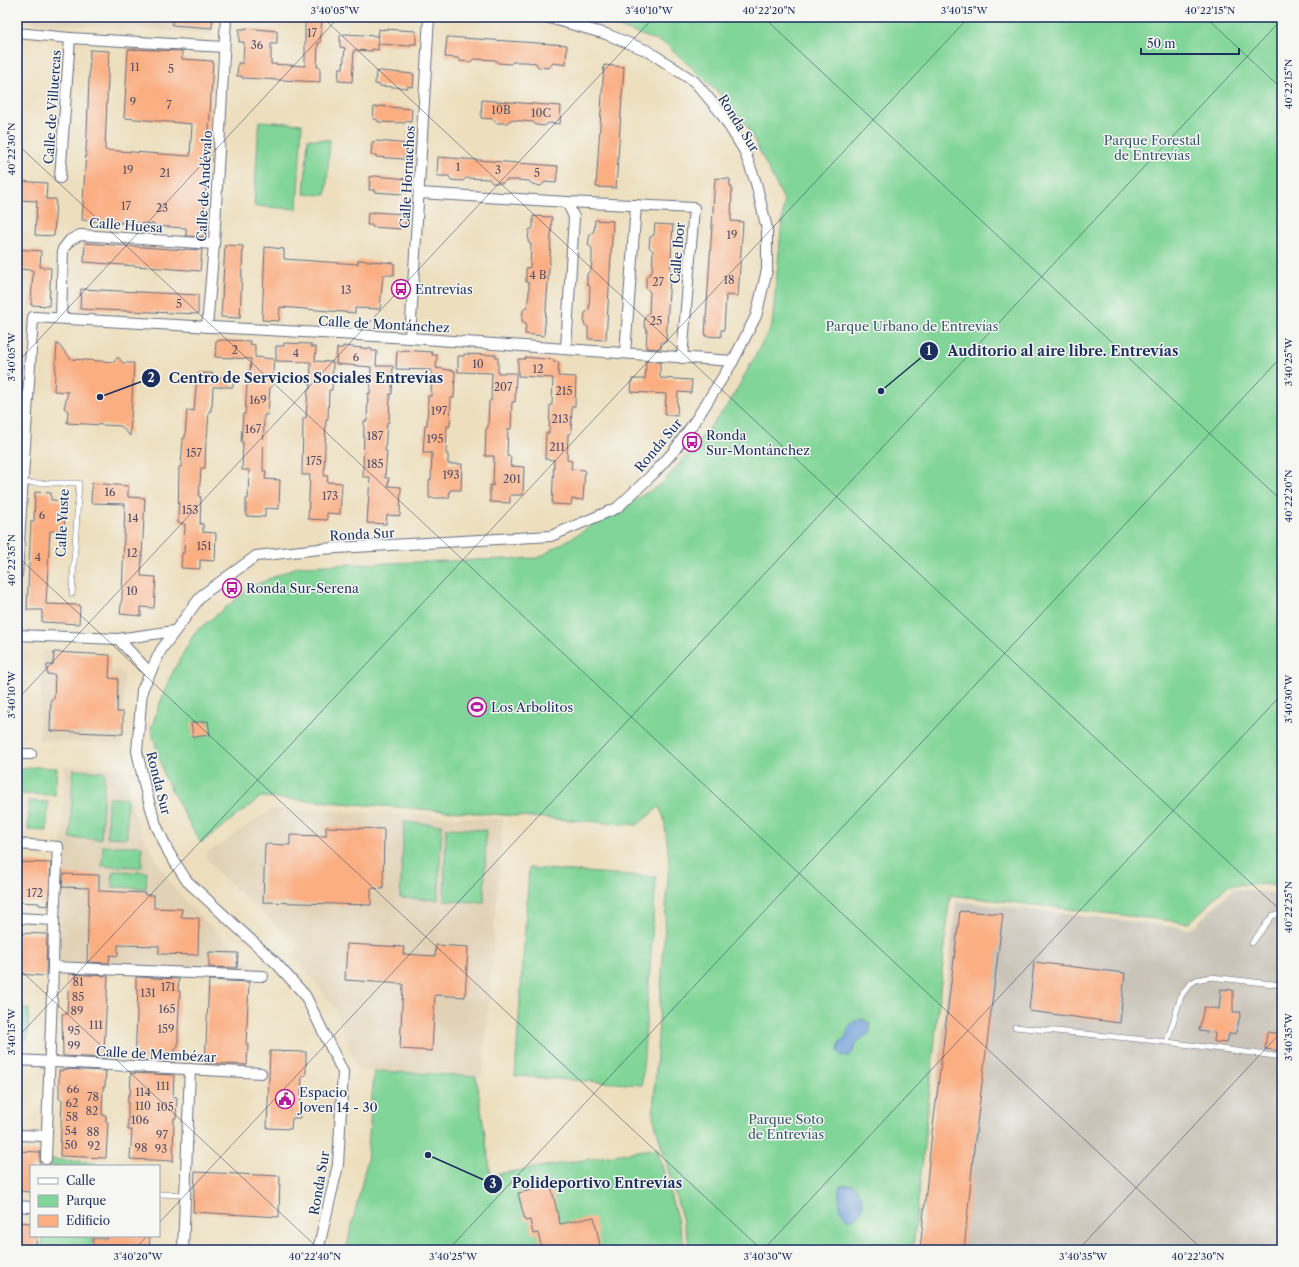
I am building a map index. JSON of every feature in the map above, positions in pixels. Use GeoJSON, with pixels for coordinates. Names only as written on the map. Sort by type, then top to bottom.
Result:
{"type":"FeatureCollection","features":[{"type":"Feature","properties":{"kind":"street","name":"Calle de Andévalo"},"geometry":{"type":"LineString","coordinates":[[207,327],[214,244],[226,17]]}},
{"type":"Feature","properties":{"kind":"street","name":"Calle Hornachos"},"geometry":{"type":"LineString","coordinates":[[410,338],[429,17]]}},
{"type":"Feature","properties":{"kind":"street","name":"Ronda Sur"},"geometry":{"type":"LineString","coordinates":[[318,1250],[338,1165],[343,1072],[305,995],[276,964],[187,881],[169,853],[156,825],[145,788],[137,751],[142,690],[161,650],[202,596],[256,556],[319,549],[551,536],[617,508],[654,473],[674,451],[733,361],[756,316],[767,270],[767,229],[756,183],[744,150],[720,113],[694,82],[648,51],[606,34],[546,17]]}},
{"type":"Feature","properties":{"kind":"street","name":"Calle de Villuercas"},"geometry":{"type":"LineString","coordinates":[[17,33],[70,38],[224,47]]}},
{"type":"Feature","properties":{"kind":"street","name":"Calle de Villuercas"},"geometry":{"type":"LineString","coordinates":[[60,178],[70,38]]}},
{"type":"Feature","properties":{"kind":"street","name":"Calle Ibor"},"geometry":{"type":"LineString","coordinates":[[419,193],[694,208],[682,358]]}},
{"type":"Feature","properties":{"kind":"street"},"geometry":{"type":"LineString","coordinates":[[566,349],[574,217],[567,202]]}},
{"type":"Feature","properties":{"kind":"street"},"geometry":{"type":"LineString","coordinates":[[625,353],[636,205]]}},
{"type":"Feature","properties":{"kind":"street","name":"Calle Huesa"},"geometry":{"type":"LineString","coordinates":[[61,318],[63,249],[70,240],[80,235],[214,244]]}},
{"type":"Feature","properties":{"kind":"street","name":"Calle de Montánchez"},"geometry":{"type":"LineString","coordinates":[[20,483],[33,317],[410,338],[733,361]]}},
{"type":"Feature","properties":{"kind":"street"},"geometry":{"type":"LineString","coordinates":[[17,574],[20,483]]}},
{"type":"Feature","properties":{"kind":"street"},"geometry":{"type":"LineString","coordinates":[[17,635],[118,639],[174,631]]}},
{"type":"Feature","properties":{"kind":"street"},"geometry":{"type":"LineString","coordinates":[[118,639],[150,673]]}},
{"type":"Feature","properties":{"kind":"street"},"geometry":{"type":"LineString","coordinates":[[17,754],[31,754]]}},
{"type":"Feature","properties":{"kind":"street"},"geometry":{"type":"LineString","coordinates":[[17,844],[58,847],[46,1159]]}},
{"type":"Feature","properties":{"kind":"street"},"geometry":{"type":"LineString","coordinates":[[17,918],[54,920]]}},
{"type":"Feature","properties":{"kind":"street"},"geometry":{"type":"LineString","coordinates":[[53,967],[263,976]]}},
{"type":"Feature","properties":{"kind":"street","name":"Calle de Membézar"},"geometry":{"type":"LineString","coordinates":[[17,1060],[261,1073]]}},
{"type":"Feature","properties":{"kind":"street"},"geometry":{"type":"LineString","coordinates":[[183,1250],[190,1069]]}},
{"type":"Feature","properties":{"kind":"street"},"geometry":{"type":"LineString","coordinates":[[17,1135],[46,1136]]}},
{"type":"Feature","properties":{"kind":"street"},"geometry":{"type":"LineString","coordinates":[[17,1206],[30,1206]]}},
{"type":"Feature","properties":{"kind":"lane","name":"Calle Yuste"},"geometry":{"type":"LineString","coordinates":[[20,483],[79,484],[72,594]]}},
{"type":"Feature","properties":{"kind":"lane"},"geometry":{"type":"LineString","coordinates":[[1252,942],[1273,915],[1282,915]]}},
{"type":"Feature","properties":{"kind":"lane"},"geometry":{"type":"LineString","coordinates":[[1167,1042],[1180,996],[1189,985],[1196,980],[1211,977],[1282,985]]}},
{"type":"Feature","properties":{"kind":"lane"},"geometry":{"type":"LineString","coordinates":[[1015,1027],[1167,1042],[1282,1057]]}},
{"type":"Feature","properties":{"kind":"lane"},"geometry":{"type":"LineString","coordinates":[[160,1194],[185,1195]]}},
{"type":"Feature","properties":{"kind":"shaded area"},"geometry":{"type":"Polygon","coordinates":[[[17,17],[213,17],[212,34],[17,21],[17,17]]]}},
{"type":"Feature","properties":{"kind":"shaded area"},"geometry":{"type":"Polygon","coordinates":[[[42,651],[110,655],[110,669],[118,670],[124,675],[122,744],[39,740],[42,651]]]}},
{"type":"Feature","properties":{"kind":"shaded area"},"geometry":{"type":"Polygon","coordinates":[[[65,765],[124,767],[133,810],[142,834],[170,882],[186,902],[201,917],[251,963],[251,972],[57,963],[65,765]]]}},
{"type":"Feature","properties":{"kind":"shaded area"},"geometry":{"type":"Polygon","coordinates":[[[272,809],[503,819],[483,1077],[358,1070],[335,1008],[293,954],[299,946],[218,873],[204,855],[272,809]]]}},
{"type":"Feature","properties":{"kind":"shaded area"},"geometry":{"type":"Polygon","coordinates":[[[1233,889],[1282,894],[1282,1250],[920,1250],[956,901],[1191,929],[1233,889]]]}},
{"type":"Feature","properties":{"kind":"green space"},"geometry":{"type":"Polygon","coordinates":[[[591,17],[1282,17],[1282,884],[1228,885],[1189,923],[950,895],[913,1250],[691,1250],[653,1116],[669,860],[664,818],[659,807],[637,825],[261,797],[201,843],[165,778],[151,728],[169,679],[195,632],[253,586],[299,566],[538,558],[663,483],[729,404],[772,325],[784,200],[748,128],[717,91],[666,44],[591,17]]]}},
{"type":"Feature","properties":{"kind":"green space"},"geometry":{"type":"Polygon","coordinates":[[[259,121],[302,124],[297,209],[254,206],[259,121]]]}},
{"type":"Feature","properties":{"kind":"green space"},"geometry":{"type":"Polygon","coordinates":[[[308,139],[330,140],[326,195],[304,194],[308,139]]]}},
{"type":"Feature","properties":{"kind":"green space"},"geometry":{"type":"Polygon","coordinates":[[[34,767],[57,768],[55,795],[18,794],[18,770],[34,767]]]}},
{"type":"Feature","properties":{"kind":"green space"},"geometry":{"type":"Polygon","coordinates":[[[73,770],[105,772],[101,839],[70,838],[73,770]]]}},
{"type":"Feature","properties":{"kind":"green space"},"geometry":{"type":"Polygon","coordinates":[[[108,798],[127,798],[127,838],[107,837],[108,798]]]}},
{"type":"Feature","properties":{"kind":"green space"},"geometry":{"type":"Polygon","coordinates":[[[29,801],[48,802],[47,831],[28,830],[29,801]]]}},
{"type":"Feature","properties":{"kind":"green space"},"geometry":{"type":"Polygon","coordinates":[[[404,822],[442,825],[438,900],[400,898],[404,822]]]}},
{"type":"Feature","properties":{"kind":"green space"},"geometry":{"type":"Polygon","coordinates":[[[446,828],[486,830],[484,902],[444,901],[446,828]]]}},
{"type":"Feature","properties":{"kind":"green space"},"geometry":{"type":"Polygon","coordinates":[[[103,846],[142,846],[142,867],[102,866],[103,846]]]}},
{"type":"Feature","properties":{"kind":"green space"},"geometry":{"type":"Polygon","coordinates":[[[529,868],[656,877],[642,1085],[515,1076],[529,868]]]}},
{"type":"Feature","properties":{"kind":"green space"},"geometry":{"type":"Polygon","coordinates":[[[113,871],[147,872],[146,888],[112,887],[113,871]]]}},
{"type":"Feature","properties":{"kind":"green space"},"geometry":{"type":"Polygon","coordinates":[[[17,1009],[29,1009],[28,1040],[17,1039],[17,1009]]]}},
{"type":"Feature","properties":{"kind":"green space"},"geometry":{"type":"Polygon","coordinates":[[[374,1071],[476,1076],[491,1175],[657,1148],[686,1250],[346,1250],[367,1161],[374,1071]]]}},
{"type":"Feature","properties":{"kind":"green space"},"geometry":{"type":"Polygon","coordinates":[[[46,1159],[95,1162],[95,1165],[45,1165],[46,1159]]]}},
{"type":"Feature","properties":{"kind":"green space"},"geometry":{"type":"Polygon","coordinates":[[[42,1237],[92,1237],[91,1250],[42,1250],[42,1237]]]}},
{"type":"Feature","properties":{"kind":"water"},"geometry":{"type":"Polygon","coordinates":[[[863,1019],[870,1024],[870,1032],[856,1044],[849,1056],[843,1056],[838,1052],[840,1042],[846,1036],[849,1026],[855,1021],[863,1019]]]}},
{"type":"Feature","properties":{"kind":"water"},"geometry":{"type":"Polygon","coordinates":[[[853,1184],[860,1194],[863,1205],[860,1214],[849,1220],[845,1217],[841,1209],[839,1187],[853,1184]]]}},
{"type":"Feature","properties":{"kind":"building"},"geometry":{"type":"Polygon","coordinates":[[[173,17],[213,17],[212,28],[172,25],[173,17]]]}},
{"type":"Feature","properties":{"kind":"building"},"geometry":{"type":"Polygon","coordinates":[[[305,17],[322,17],[320,43],[318,43],[317,67],[320,67],[320,82],[242,78],[242,76],[237,76],[238,63],[243,63],[244,42],[239,42],[239,29],[245,28],[277,31],[277,44],[271,44],[271,64],[305,66],[305,17]]]}},
{"type":"Feature","properties":{"kind":"building"},"geometry":{"type":"Polygon","coordinates":[[[379,29],[416,31],[416,44],[410,44],[410,46],[378,44],[379,29]]]}},
{"type":"Feature","properties":{"kind":"building"},"geometry":{"type":"Polygon","coordinates":[[[340,35],[378,36],[378,50],[354,50],[352,82],[338,81],[339,68],[343,68],[345,48],[340,47],[340,35]]]}},
{"type":"Feature","properties":{"kind":"building"},"geometry":{"type":"Polygon","coordinates":[[[447,37],[567,45],[566,65],[553,63],[549,68],[538,67],[536,63],[525,62],[513,62],[510,64],[498,63],[496,60],[474,59],[470,62],[460,61],[458,58],[445,57],[447,37]]]}},
{"type":"Feature","properties":{"kind":"building"},"geometry":{"type":"Polygon","coordinates":[[[128,49],[182,51],[182,59],[213,61],[203,237],[186,236],[186,228],[154,226],[154,224],[82,220],[90,50],[109,51],[105,150],[190,156],[192,124],[124,118],[128,49]]]}},
{"type":"Feature","properties":{"kind":"building"},"geometry":{"type":"Polygon","coordinates":[[[604,65],[624,67],[616,188],[596,187],[604,65]]]}},
{"type":"Feature","properties":{"kind":"building"},"geometry":{"type":"Polygon","coordinates":[[[381,71],[414,74],[413,87],[380,86],[375,84],[376,72],[381,71]]]}},
{"type":"Feature","properties":{"kind":"building"},"geometry":{"type":"Polygon","coordinates":[[[482,100],[561,106],[560,124],[549,123],[544,126],[536,125],[533,122],[511,120],[507,123],[496,123],[493,119],[481,118],[482,100]]]}},
{"type":"Feature","properties":{"kind":"building"},"geometry":{"type":"Polygon","coordinates":[[[379,106],[412,109],[411,122],[378,122],[378,120],[373,119],[374,107],[379,106]]]}},
{"type":"Feature","properties":{"kind":"building"},"geometry":{"type":"Polygon","coordinates":[[[377,141],[410,144],[409,157],[404,156],[404,159],[402,159],[376,157],[376,155],[371,155],[372,142],[377,141]]]}},
{"type":"Feature","properties":{"kind":"building"},"geometry":{"type":"Polygon","coordinates":[[[438,157],[558,166],[556,183],[545,182],[541,186],[532,184],[529,181],[517,180],[506,180],[503,183],[492,183],[489,179],[466,178],[463,181],[451,180],[449,176],[437,176],[438,157]]]}},
{"type":"Feature","properties":{"kind":"building"},"geometry":{"type":"Polygon","coordinates":[[[375,176],[408,179],[407,192],[402,192],[402,194],[374,192],[374,190],[369,190],[370,177],[375,176]]]}},
{"type":"Feature","properties":{"kind":"building"},"geometry":{"type":"Polygon","coordinates":[[[715,178],[730,179],[730,186],[732,187],[731,221],[743,222],[738,296],[726,295],[724,330],[721,330],[721,337],[705,336],[715,178]]]}},
{"type":"Feature","properties":{"kind":"building"},"geometry":{"type":"Polygon","coordinates":[[[17,181],[47,183],[46,199],[56,199],[54,236],[35,235],[37,201],[17,200],[17,181]]]}},
{"type":"Feature","properties":{"kind":"building"},"geometry":{"type":"Polygon","coordinates":[[[368,212],[406,214],[405,227],[400,227],[400,229],[372,227],[372,225],[367,225],[368,212]]]}},
{"type":"Feature","properties":{"kind":"building"},"geometry":{"type":"Polygon","coordinates":[[[533,216],[552,217],[544,336],[525,334],[526,323],[522,321],[523,310],[527,307],[529,295],[529,283],[526,282],[526,268],[530,267],[531,244],[528,242],[529,230],[533,228],[533,216]]]}},
{"type":"Feature","properties":{"kind":"building"},"geometry":{"type":"Polygon","coordinates":[[[595,220],[613,221],[606,340],[588,339],[588,327],[584,324],[585,313],[589,310],[590,287],[587,284],[587,274],[591,270],[592,260],[592,248],[588,245],[590,234],[594,231],[595,220]]]}},
{"type":"Feature","properties":{"kind":"building"},"geometry":{"type":"Polygon","coordinates":[[[655,224],[673,225],[666,342],[661,342],[661,349],[646,348],[647,330],[644,326],[645,316],[649,313],[650,292],[646,288],[646,277],[652,272],[653,251],[649,247],[650,237],[654,235],[655,224]]]}},
{"type":"Feature","properties":{"kind":"building"},"geometry":{"type":"Polygon","coordinates":[[[85,243],[202,250],[200,271],[84,262],[85,243]]]}},
{"type":"Feature","properties":{"kind":"building"},"geometry":{"type":"Polygon","coordinates":[[[225,245],[243,246],[240,318],[221,317],[225,245]]]}},
{"type":"Feature","properties":{"kind":"building"},"geometry":{"type":"Polygon","coordinates":[[[265,247],[284,249],[284,259],[358,264],[358,260],[394,263],[394,275],[383,275],[380,309],[355,308],[355,313],[280,307],[279,321],[262,320],[265,247]]]}},
{"type":"Feature","properties":{"kind":"building"},"geometry":{"type":"Polygon","coordinates":[[[17,249],[41,251],[40,267],[51,268],[49,306],[31,305],[33,270],[17,269],[17,249]]]}},
{"type":"Feature","properties":{"kind":"building"},"geometry":{"type":"Polygon","coordinates":[[[81,289],[198,295],[198,314],[80,309],[81,289]]]}},
{"type":"Feature","properties":{"kind":"building"},"geometry":{"type":"Polygon","coordinates":[[[216,341],[250,341],[250,344],[255,345],[255,357],[274,359],[268,415],[264,415],[263,471],[266,471],[265,479],[280,480],[279,509],[265,508],[265,517],[246,516],[249,470],[242,470],[243,442],[241,442],[243,414],[245,414],[251,359],[215,357],[216,341]]]}},
{"type":"Feature","properties":{"kind":"building"},"geometry":{"type":"Polygon","coordinates":[[[57,343],[71,359],[114,362],[118,357],[123,363],[134,363],[130,436],[121,426],[67,423],[68,411],[64,408],[68,392],[54,391],[57,343]]]}},
{"type":"Feature","properties":{"kind":"building"},"geometry":{"type":"Polygon","coordinates":[[[284,343],[311,344],[311,347],[316,347],[315,361],[333,362],[332,390],[329,390],[328,419],[326,419],[324,476],[328,476],[327,482],[342,483],[340,514],[327,513],[327,520],[308,519],[310,475],[302,475],[303,418],[306,418],[308,389],[310,389],[311,362],[276,361],[276,346],[284,346],[284,343]]]}},
{"type":"Feature","properties":{"kind":"building"},"geometry":{"type":"Polygon","coordinates":[[[343,346],[372,349],[372,351],[377,351],[376,366],[393,366],[389,422],[387,422],[385,478],[389,478],[388,486],[401,487],[400,516],[387,515],[386,524],[367,523],[370,477],[363,477],[364,421],[367,421],[371,367],[336,364],[337,348],[343,348],[343,346]]]}},
{"type":"Feature","properties":{"kind":"building"},"geometry":{"type":"Polygon","coordinates":[[[397,351],[432,352],[432,355],[437,355],[436,368],[455,371],[454,398],[451,398],[450,426],[447,426],[446,454],[448,454],[448,464],[462,464],[461,490],[450,490],[449,498],[429,498],[432,453],[423,453],[425,425],[427,425],[428,396],[431,396],[432,370],[396,369],[397,351]]]}},
{"type":"Feature","properties":{"kind":"building"},"geometry":{"type":"Polygon","coordinates":[[[464,354],[496,355],[496,358],[498,358],[498,373],[516,373],[515,402],[512,402],[511,429],[508,429],[507,456],[511,457],[510,466],[524,467],[523,495],[510,495],[510,503],[490,502],[490,485],[493,486],[494,456],[485,456],[486,428],[488,428],[489,401],[491,401],[492,373],[458,372],[458,356],[464,356],[464,354]]]}},
{"type":"Feature","properties":{"kind":"building"},"geometry":{"type":"Polygon","coordinates":[[[525,357],[554,360],[554,362],[559,362],[558,376],[576,377],[575,406],[572,406],[571,434],[568,434],[567,460],[572,461],[571,469],[585,470],[583,500],[572,499],[571,505],[552,504],[554,460],[545,459],[546,433],[549,433],[550,405],[552,405],[553,378],[518,376],[518,359],[525,359],[525,357]]]}},
{"type":"Feature","properties":{"kind":"building"},"geometry":{"type":"Polygon","coordinates":[[[646,361],[660,362],[660,378],[692,380],[691,393],[678,392],[677,416],[665,415],[666,394],[631,392],[632,379],[645,379],[646,361]]]}},
{"type":"Feature","properties":{"kind":"building"},"geometry":{"type":"Polygon","coordinates":[[[199,373],[213,373],[213,377],[233,378],[233,387],[213,387],[212,407],[211,411],[209,411],[206,439],[205,468],[201,468],[199,497],[201,497],[200,524],[203,524],[203,532],[216,533],[215,561],[200,560],[200,569],[181,568],[182,553],[184,553],[185,524],[178,523],[179,467],[181,467],[183,438],[185,438],[187,410],[194,411],[197,377],[199,377],[199,373]]]}},
{"type":"Feature","properties":{"kind":"building"},"geometry":{"type":"Polygon","coordinates":[[[92,483],[128,486],[128,497],[145,498],[141,576],[156,577],[154,608],[141,607],[141,616],[120,614],[122,598],[125,504],[91,503],[92,483]]]}},
{"type":"Feature","properties":{"kind":"building"},"geometry":{"type":"Polygon","coordinates":[[[35,492],[51,493],[51,500],[66,501],[64,531],[50,531],[46,604],[80,605],[79,624],[42,622],[42,610],[27,610],[31,521],[34,521],[35,492]]]}},
{"type":"Feature","properties":{"kind":"building"},"geometry":{"type":"Polygon","coordinates":[[[54,652],[110,655],[109,678],[118,679],[117,712],[123,712],[123,734],[50,731],[51,699],[54,699],[55,675],[47,674],[47,665],[53,665],[54,652]]]}},
{"type":"Feature","properties":{"kind":"building"},"geometry":{"type":"Polygon","coordinates":[[[208,721],[210,735],[193,737],[191,723],[208,721]]]}},
{"type":"Feature","properties":{"kind":"building"},"geometry":{"type":"Polygon","coordinates":[[[326,827],[384,829],[383,889],[371,888],[371,905],[263,902],[265,844],[290,845],[290,835],[326,836],[326,827]]]}},
{"type":"Feature","properties":{"kind":"building"},"geometry":{"type":"Polygon","coordinates":[[[17,862],[51,863],[48,906],[39,905],[39,903],[17,902],[17,862]]]}},
{"type":"Feature","properties":{"kind":"building"},"geometry":{"type":"Polygon","coordinates":[[[63,874],[99,875],[99,891],[145,893],[145,895],[154,895],[154,908],[182,909],[181,917],[199,918],[198,955],[159,954],[159,946],[118,945],[118,956],[110,955],[109,963],[87,962],[89,888],[62,887],[63,874]]]}},
{"type":"Feature","properties":{"kind":"building"},"geometry":{"type":"Polygon","coordinates":[[[960,911],[1003,914],[974,1148],[964,1250],[920,1250],[931,1142],[960,911]]]}},
{"type":"Feature","properties":{"kind":"building"},"geometry":{"type":"Polygon","coordinates":[[[17,933],[47,934],[46,976],[17,974],[17,933]]]}},
{"type":"Feature","properties":{"kind":"building"},"geometry":{"type":"Polygon","coordinates":[[[347,944],[404,947],[403,954],[435,956],[436,945],[468,947],[465,997],[435,995],[432,1051],[400,1049],[403,984],[345,980],[347,944]]]}},
{"type":"Feature","properties":{"kind":"building"},"geometry":{"type":"Polygon","coordinates":[[[209,952],[238,953],[237,968],[209,967],[209,952]]]}},
{"type":"Feature","properties":{"kind":"building"},"geometry":{"type":"Polygon","coordinates":[[[1034,962],[1125,973],[1120,1023],[1029,1011],[1034,962]]]}},
{"type":"Feature","properties":{"kind":"building"},"geometry":{"type":"Polygon","coordinates":[[[69,974],[108,976],[104,1051],[107,1051],[107,1058],[63,1056],[62,1014],[67,1014],[69,974]]]}},
{"type":"Feature","properties":{"kind":"building"},"geometry":{"type":"Polygon","coordinates":[[[136,977],[179,979],[178,1048],[175,1048],[175,1062],[135,1060],[138,989],[136,989],[136,977]]]}},
{"type":"Feature","properties":{"kind":"building"},"geometry":{"type":"Polygon","coordinates":[[[209,980],[249,982],[246,1044],[248,1044],[247,1065],[205,1063],[209,980]]]}},
{"type":"Feature","properties":{"kind":"building"},"geometry":{"type":"Polygon","coordinates":[[[1221,989],[1233,990],[1233,1012],[1241,1012],[1236,1033],[1229,1034],[1227,1043],[1214,1042],[1215,1033],[1199,1031],[1204,1007],[1219,1009],[1221,989]]]}},
{"type":"Feature","properties":{"kind":"building"},"geometry":{"type":"Polygon","coordinates":[[[1267,1032],[1282,1034],[1282,1051],[1265,1049],[1267,1032]]]}},
{"type":"Feature","properties":{"kind":"building","name":"Espacio Joven 14 - 30"},"geometry":{"type":"Polygon","coordinates":[[[270,1051],[306,1052],[306,1075],[302,1076],[300,1118],[292,1118],[291,1129],[267,1128],[270,1051]]]}},
{"type":"Feature","properties":{"kind":"building"},"geometry":{"type":"Polygon","coordinates":[[[63,1069],[106,1071],[105,1087],[103,1087],[102,1115],[106,1115],[106,1122],[108,1122],[106,1158],[60,1156],[62,1099],[59,1099],[59,1070],[63,1071],[63,1069]]]}},
{"type":"Feature","properties":{"kind":"building"},"geometry":{"type":"Polygon","coordinates":[[[131,1073],[174,1075],[173,1097],[177,1097],[176,1118],[174,1118],[173,1161],[130,1159],[132,1130],[128,1130],[128,1095],[130,1095],[131,1073]]]}},
{"type":"Feature","properties":{"kind":"building"},"geometry":{"type":"Polygon","coordinates":[[[17,1151],[40,1152],[40,1165],[30,1165],[30,1192],[17,1191],[17,1151]]]}},
{"type":"Feature","properties":{"kind":"building"},"geometry":{"type":"Polygon","coordinates":[[[195,1172],[280,1176],[279,1217],[193,1212],[195,1172]]]}},
{"type":"Feature","properties":{"kind":"building"},"geometry":{"type":"Polygon","coordinates":[[[551,1186],[560,1224],[594,1217],[601,1250],[542,1250],[538,1233],[533,1234],[530,1220],[525,1221],[518,1193],[551,1186]]]}},
{"type":"Feature","properties":{"kind":"building"},"geometry":{"type":"Polygon","coordinates":[[[17,1222],[30,1223],[30,1237],[36,1237],[36,1250],[17,1250],[17,1222]]]}},
{"type":"Feature","properties":{"kind":"building"},"geometry":{"type":"Polygon","coordinates":[[[108,1237],[150,1237],[149,1250],[93,1250],[93,1238],[107,1239],[108,1237]]]}},
{"type":"Feature","properties":{"kind":"place","name":"Entrevías"},"geometry":{"type":"Point","coordinates":[401,289]}},
{"type":"Feature","properties":{"kind":"place","name":"Auditorio al aire libre. Entrevías"},"geometry":{"type":"Point","coordinates":[881,391]}},
{"type":"Feature","properties":{"kind":"place","name":"Centro de Servicios Sociales Entrevías"},"geometry":{"type":"Point","coordinates":[100,397]}},
{"type":"Feature","properties":{"kind":"place","name":"Ronda Sur-Montánchez"},"geometry":{"type":"Point","coordinates":[692,442]}},
{"type":"Feature","properties":{"kind":"place","name":"Ronda Sur-Serena"},"geometry":{"type":"Point","coordinates":[232,588]}},
{"type":"Feature","properties":{"kind":"place","name":"Los Arbolitos"},"geometry":{"type":"Point","coordinates":[477,707]}},
{"type":"Feature","properties":{"kind":"place","name":"Espacio Joven 14 - 30"},"geometry":{"type":"Point","coordinates":[285,1099]}},
{"type":"Feature","properties":{"kind":"place","name":"Polideportivo Entrevías"},"geometry":{"type":"Point","coordinates":[428,1155]}},
{"type":"Feature","properties":{"kind":"park label","name":"Parque Forestal de Entrevías"},"geometry":{"type":"Point","coordinates":[1152,148]}},
{"type":"Feature","properties":{"kind":"park label","name":"Parque Urbano de Entrevías"},"geometry":{"type":"Point","coordinates":[912,326]}},
{"type":"Feature","properties":{"kind":"park label","name":"Parque Soto de Entrevías"},"geometry":{"type":"Point","coordinates":[786,1126]}}]}
